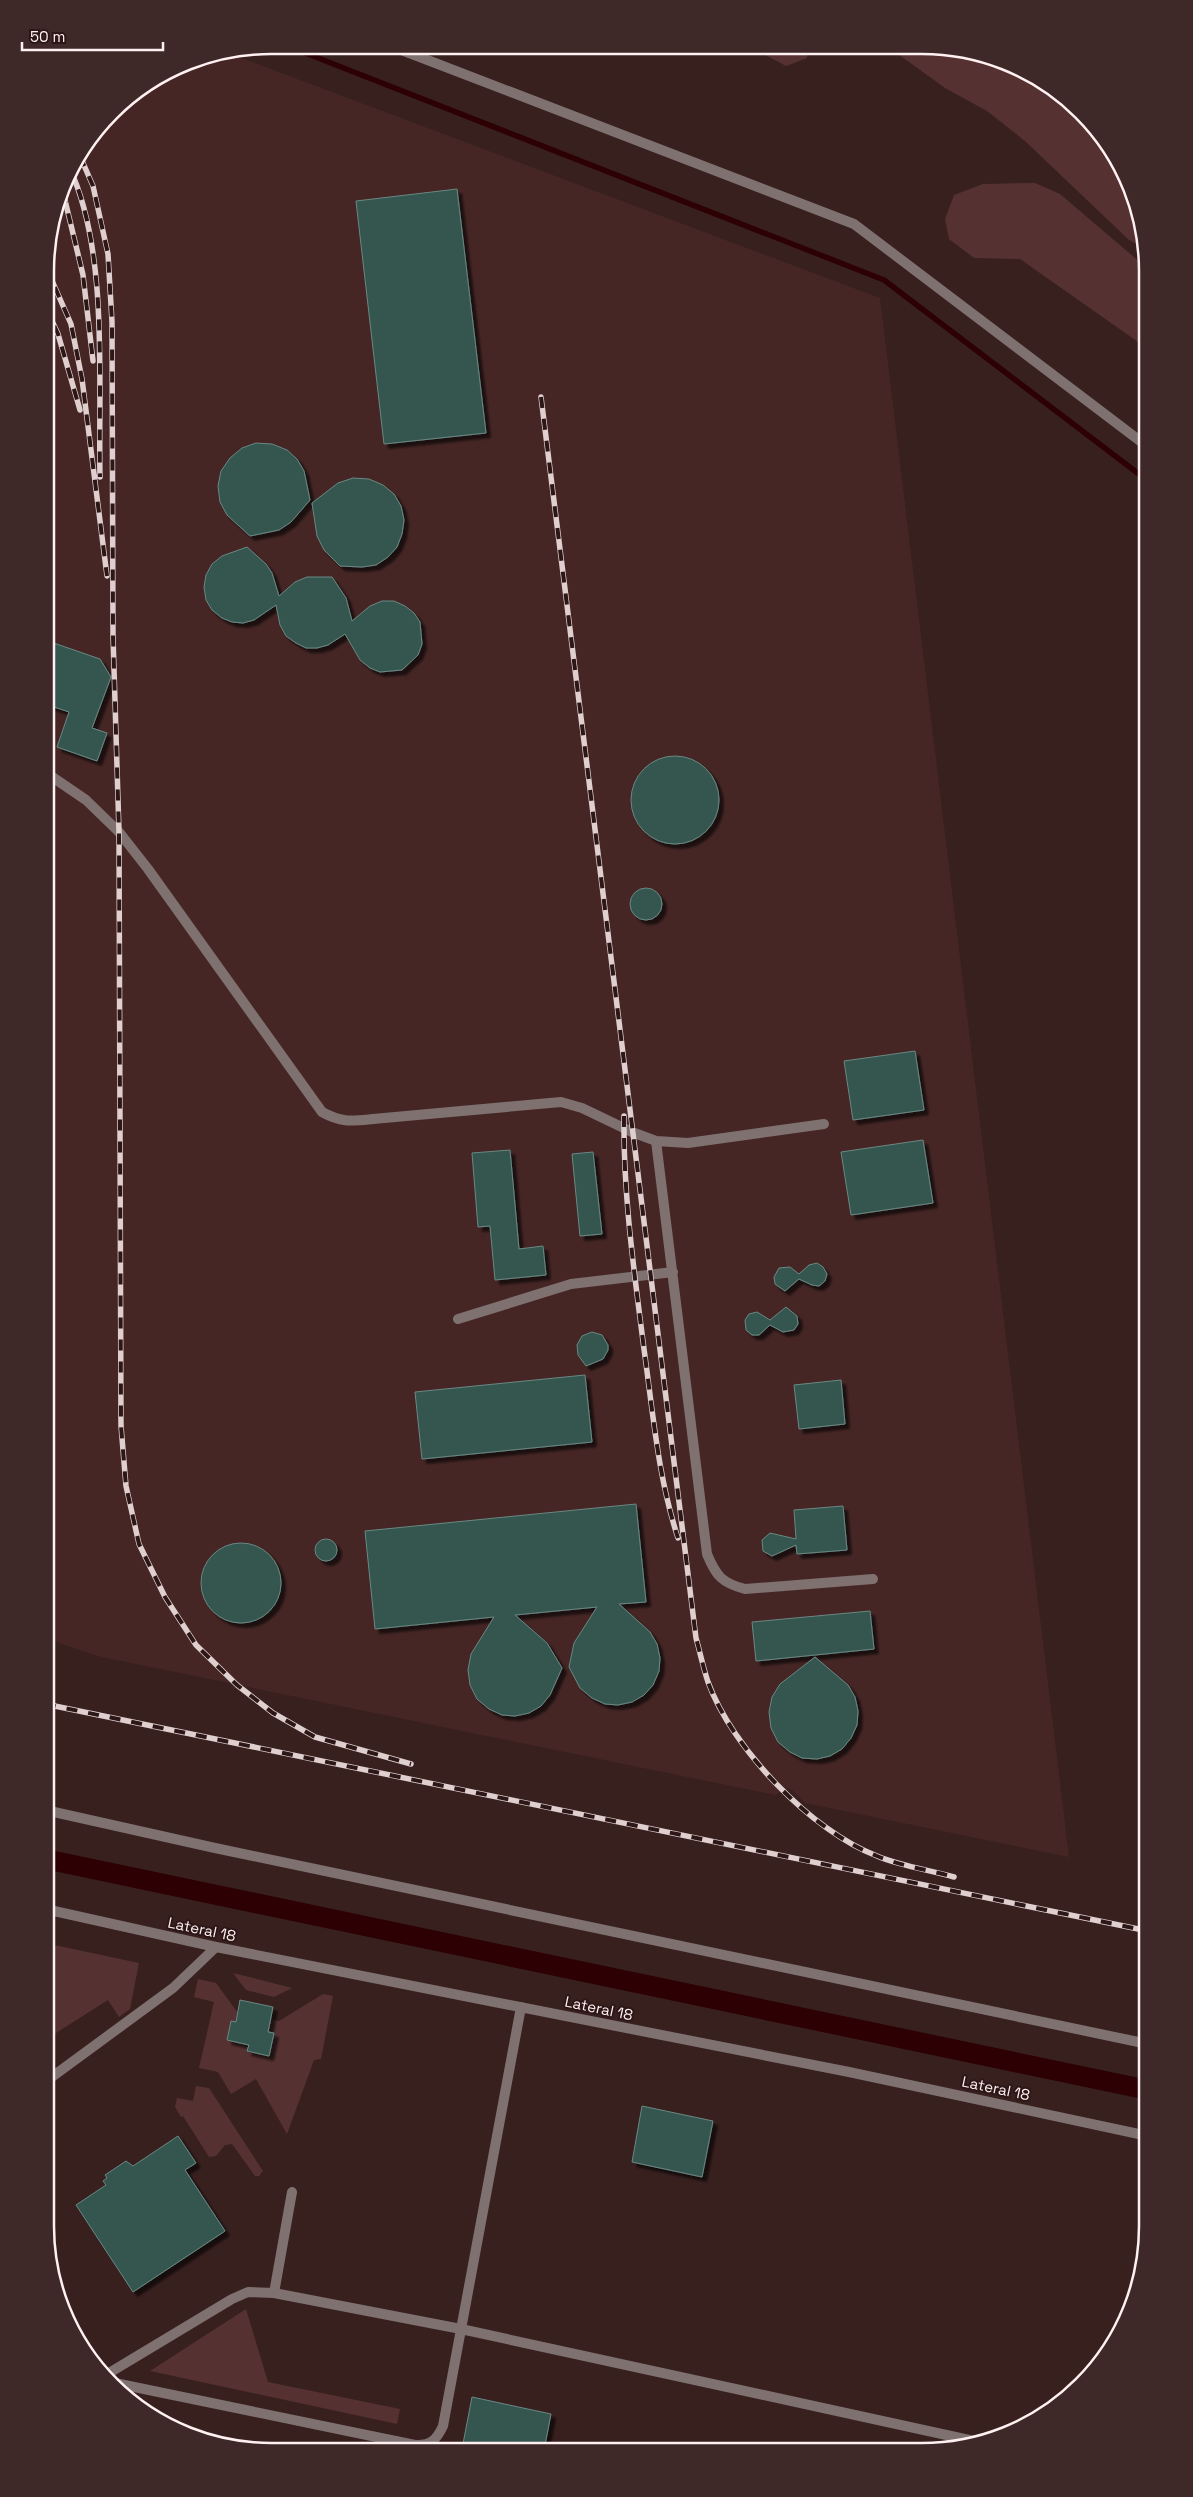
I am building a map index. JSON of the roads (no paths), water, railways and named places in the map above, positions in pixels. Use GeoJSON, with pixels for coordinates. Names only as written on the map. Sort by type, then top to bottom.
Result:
{"type":"FeatureCollection","features":[{"type":"Feature","properties":{"kind":"street"},"geometry":{"type":"LineString","coordinates":[[412,54],[854,224],[1139,439]]}},
{"type":"Feature","properties":{"kind":"street"},"geometry":{"type":"LineString","coordinates":[[54,778],[86,800],[119,832],[148,869],[322,1112],[336,1120],[350,1122],[561,1102],[582,1108],[632,1132],[656,1141],[688,1143],[824,1124]]}},
{"type":"Feature","properties":{"kind":"street"},"geometry":{"type":"LineString","coordinates":[[656,1141],[706,1554],[714,1573],[730,1585],[745,1589],[873,1580]]}},
{"type":"Feature","properties":{"kind":"street"},"geometry":{"type":"LineString","coordinates":[[458,1319],[571,1284],[673,1272]]}},
{"type":"Feature","properties":{"kind":"street"},"geometry":{"type":"LineString","coordinates":[[54,1812],[215,1848],[1139,2042]]}},
{"type":"Feature","properties":{"kind":"street","name":"Lateral 18"},"geometry":{"type":"LineString","coordinates":[[54,1911],[216,1947],[849,2072],[1139,2134]]}},
{"type":"Feature","properties":{"kind":"street"},"geometry":{"type":"LineString","coordinates":[[54,2075],[173,1988],[216,1947]]}},
{"type":"Feature","properties":{"kind":"street"},"geometry":{"type":"LineString","coordinates":[[437,2443],[443,2426],[521,2007]]}},
{"type":"Feature","properties":{"kind":"street"},"geometry":{"type":"LineString","coordinates":[[274,2293],[292,2192]]}},
{"type":"Feature","properties":{"kind":"street"},"geometry":{"type":"LineString","coordinates":[[111,2372],[232,2299],[248,2292],[274,2293],[461,2329],[965,2439]]}},
{"type":"Feature","properties":{"kind":"street"},"geometry":{"type":"LineString","coordinates":[[123,2385],[405,2443]]}},
{"type":"Feature","properties":{"kind":"waterway"},"geometry":{"type":"LineString","coordinates":[[308,54],[884,280],[1139,474]]}},
{"type":"Feature","properties":{"kind":"waterway"},"geometry":{"type":"LineString","coordinates":[[54,1861],[1139,2088]]}},
{"type":"Feature","properties":{"kind":"railway"},"geometry":{"type":"LineString","coordinates":[[83,162],[93,186],[108,254],[112,322],[113,636],[119,832],[121,1426],[126,1486],[139,1544],[165,1597],[196,1645],[237,1685],[273,1713],[315,1737],[411,1764]]}},
{"type":"Feature","properties":{"kind":"railway"},"geometry":{"type":"LineString","coordinates":[[74,180],[91,239],[96,279],[100,361],[100,477]]}},
{"type":"Feature","properties":{"kind":"railway"},"geometry":{"type":"LineString","coordinates":[[65,201],[83,275],[93,361]]}},
{"type":"Feature","properties":{"kind":"railway"},"geometry":{"type":"LineString","coordinates":[[54,285],[71,324],[82,379],[107,576]]}},
{"type":"Feature","properties":{"kind":"railway"},"geometry":{"type":"LineString","coordinates":[[54,325],[80,410]]}},
{"type":"Feature","properties":{"kind":"railway"},"geometry":{"type":"LineString","coordinates":[[541,397],[696,1638],[708,1682],[719,1707],[735,1734],[755,1759],[777,1784],[826,1828],[852,1844],[877,1856],[954,1877]]}},
{"type":"Feature","properties":{"kind":"railway"},"geometry":{"type":"LineString","coordinates":[[624,1116],[627,1203],[640,1320],[661,1468],[678,1538]]}},
{"type":"Feature","properties":{"kind":"railway"},"geometry":{"type":"LineString","coordinates":[[54,1706],[1139,1929]]}}]}
